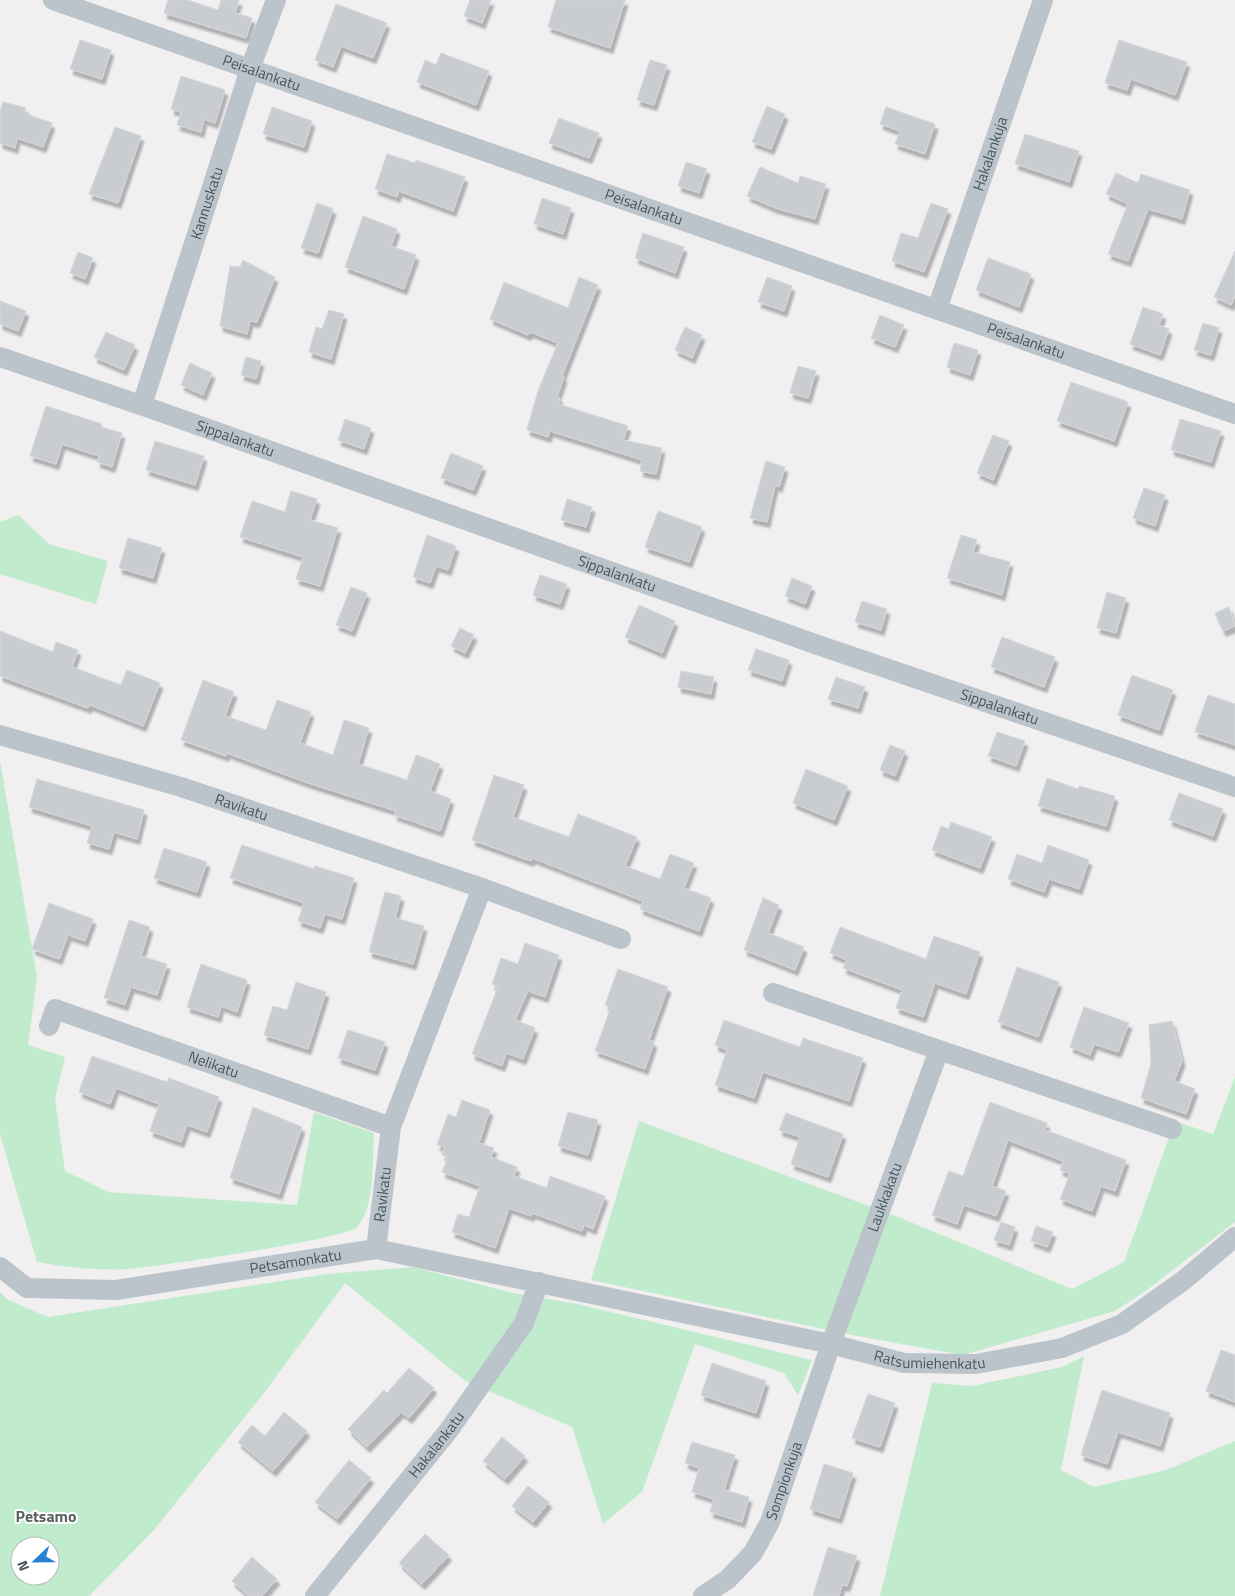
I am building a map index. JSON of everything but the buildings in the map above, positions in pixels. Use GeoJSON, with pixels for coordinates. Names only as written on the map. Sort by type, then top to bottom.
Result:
{"type":"FeatureCollection","features":[{"type":"Feature","properties":{"kind":"street","name":"Peisalankatu"},"geometry":{"type":"LineString","coordinates":[[53,0],[250,69],[284,79],[1235,414]]}},
{"type":"Feature","properties":{"kind":"street","name":"Kannuskatu"},"geometry":{"type":"LineString","coordinates":[[142,405],[250,69],[276,0]]}},
{"type":"Feature","properties":{"kind":"street","name":"Hakalankuja"},"geometry":{"type":"LineString","coordinates":[[937,309],[1042,0]]}},
{"type":"Feature","properties":{"kind":"street","name":"Sippalankatu"},"geometry":{"type":"LineString","coordinates":[[0,357],[142,405],[815,644],[1235,787]]}},
{"type":"Feature","properties":{"kind":"street","name":"Ravikatu"},"geometry":{"type":"LineString","coordinates":[[0,735],[181,787],[482,888],[621,939]]}},
{"type":"Feature","properties":{"kind":"street","name":"Ravikatu"},"geometry":{"type":"LineString","coordinates":[[376,1249],[391,1127],[482,888]]}},
{"type":"Feature","properties":{"kind":"street"},"geometry":{"type":"LineString","coordinates":[[773,993],[1172,1129]]}},
{"type":"Feature","properties":{"kind":"street","name":"Nelikatu"},"geometry":{"type":"LineString","coordinates":[[49,1026],[55,1009],[391,1127]]}},
{"type":"Feature","properties":{"kind":"street","name":"Laukkakatu"},"geometry":{"type":"LineString","coordinates":[[831,1344],[939,1050]]}},
{"type":"Feature","properties":{"kind":"street","name":"Ratsumiehenkatu"},"geometry":{"type":"LineString","coordinates":[[596,1295],[831,1344],[904,1363],[976,1364],[1062,1348],[1122,1324],[1184,1280],[1235,1237]]}},
{"type":"Feature","properties":{"kind":"street","name":"Petsamonkatu"},"geometry":{"type":"LineString","coordinates":[[0,1267],[27,1288],[116,1290],[376,1249],[596,1295]]}},
{"type":"Feature","properties":{"kind":"street","name":"Hakalankatu"},"geometry":{"type":"LineString","coordinates":[[315,1596],[449,1430],[524,1323],[539,1282]]}},
{"type":"Feature","properties":{"kind":"street","name":"Sompionkuja"},"geometry":{"type":"LineString","coordinates":[[703,1596],[728,1580],[753,1553],[770,1522],[831,1344]]}},
{"type":"Feature","properties":{"kind":"green space"},"geometry":{"type":"Polygon","coordinates":[[[18,515],[49,544],[108,561],[96,604],[0,574],[0,522],[18,515]]]}},
{"type":"Feature","properties":{"kind":"green space"},"geometry":{"type":"Polygon","coordinates":[[[0,761],[37,977],[28,1045],[65,1057],[55,1099],[65,1171],[108,1192],[297,1205],[314,1112],[374,1133],[370,1195],[363,1218],[357,1227],[345,1232],[287,1245],[127,1269],[82,1268],[37,1262],[0,1134],[0,761]]]}},
{"type":"Feature","properties":{"kind":"green space"},"geometry":{"type":"Polygon","coordinates":[[[1235,1077],[1235,1222],[1147,1290],[1115,1311],[963,1355],[857,1336],[591,1280],[639,1121],[896,1216],[1072,1289],[1124,1262],[1175,1121],[1213,1134],[1235,1077]]]}},
{"type":"Feature","properties":{"kind":"green space"},"geometry":{"type":"Polygon","coordinates":[[[413,1267],[513,1293],[577,1304],[812,1360],[798,1395],[784,1373],[695,1344],[642,1492],[603,1524],[572,1427],[464,1380],[345,1283],[264,1393],[154,1530],[89,1596],[0,1596],[0,1292],[8,1300],[48,1317],[327,1274],[413,1267]]]}},
{"type":"Feature","properties":{"kind":"green space"},"geometry":{"type":"Polygon","coordinates":[[[1084,1356],[1061,1470],[1094,1487],[1166,1470],[1235,1441],[1235,1596],[880,1596],[932,1383],[972,1386],[1062,1367],[1084,1356]]]}},
{"type":"Feature","properties":{"kind":"district","name":"Petsamo"},"geometry":{"type":"Point","coordinates":[46,1516]}}]}
